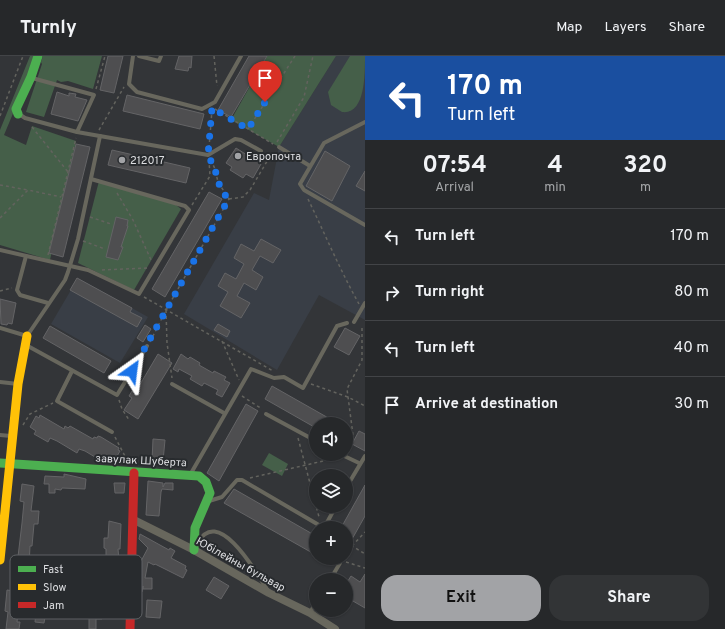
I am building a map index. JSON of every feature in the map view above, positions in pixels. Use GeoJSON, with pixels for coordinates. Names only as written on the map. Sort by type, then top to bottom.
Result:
{"type":"FeatureCollection","features":[{"type":"Feature","properties":{"kind":"street"},"geometry":{"type":"LineString","coordinates":[[22,116],[16,109],[31,77],[38,56]]}},
{"type":"Feature","properties":{"kind":"street"},"geometry":{"type":"LineString","coordinates":[[0,560],[18,384],[26,340]]}},
{"type":"Feature","properties":{"kind":"street","name":"завулак Шуберта"},"geometry":{"type":"LineString","coordinates":[[0,463],[134,473],[199,476],[206,482],[210,493],[208,501]]}},
{"type":"Feature","properties":{"kind":"street"},"geometry":{"type":"LineString","coordinates":[[131,555],[134,520],[134,473]]}},
{"type":"Feature","properties":{"kind":"street"},"geometry":{"type":"LineString","coordinates":[[194,550],[195,528],[208,501]]}},
{"type":"Feature","properties":{"kind":"street","name":"Юбілейны бульвар"},"geometry":{"type":"LineString","coordinates":[[134,520],[194,550],[269,593],[309,613]]}},
{"type":"Feature","properties":{"kind":"street","name":"Юбілейны бульвар"},"geometry":{"type":"LineString","coordinates":[[316,617],[331,628]]}},
{"type":"Feature","properties":{"kind":"street"},"geometry":{"type":"LineString","coordinates":[[130,619],[130,629]]}},
{"type":"Feature","properties":{"kind":"lane"},"geometry":{"type":"LineString","coordinates":[[133,56],[129,84],[137,92],[202,109],[211,107],[241,56]]}},
{"type":"Feature","properties":{"kind":"lane"},"geometry":{"type":"LineString","coordinates":[[139,56],[159,61],[161,56]]}},
{"type":"Feature","properties":{"kind":"lane"},"geometry":{"type":"LineString","coordinates":[[31,77],[94,95],[77,132]]}},
{"type":"Feature","properties":{"kind":"lane"},"geometry":{"type":"LineString","coordinates":[[22,116],[77,132],[208,155],[236,139],[241,140],[261,151]]}},
{"type":"Feature","properties":{"kind":"lane"},"geometry":{"type":"LineString","coordinates":[[365,122],[324,143],[300,184],[304,190],[365,225]]}},
{"type":"Feature","properties":{"kind":"lane"},"geometry":{"type":"LineString","coordinates":[[26,340],[48,303],[65,280],[70,266],[78,239],[98,136]]}},
{"type":"Feature","properties":{"kind":"lane"},"geometry":{"type":"LineString","coordinates":[[279,148],[310,166]]}},
{"type":"Feature","properties":{"kind":"lane"},"geometry":{"type":"LineString","coordinates":[[0,250],[88,270],[139,294],[189,210],[185,206],[90,179]]}},
{"type":"Feature","properties":{"kind":"lane"},"geometry":{"type":"LineString","coordinates":[[26,256],[17,286],[20,295],[48,303]]}},
{"type":"Feature","properties":{"kind":"lane"},"geometry":{"type":"LineString","coordinates":[[354,322],[365,303]]}},
{"type":"Feature","properties":{"kind":"lane"},"geometry":{"type":"LineString","coordinates":[[190,475],[224,413],[251,369],[274,378],[284,377],[303,388],[338,326],[347,322]]}},
{"type":"Feature","properties":{"kind":"lane"},"geometry":{"type":"LineString","coordinates":[[0,328],[26,340],[72,371],[117,395],[147,346]]}},
{"type":"Feature","properties":{"kind":"lane"},"geometry":{"type":"LineString","coordinates":[[72,371],[57,401],[112,432]]}},
{"type":"Feature","properties":{"kind":"lane"},"geometry":{"type":"LineString","coordinates":[[0,382],[18,384]]}},
{"type":"Feature","properties":{"kind":"lane"},"geometry":{"type":"LineString","coordinates":[[172,384],[224,413]]}},
{"type":"Feature","properties":{"kind":"lane"},"geometry":{"type":"LineString","coordinates":[[266,414],[309,437]]}},
{"type":"Feature","properties":{"kind":"lane"},"geometry":{"type":"LineString","coordinates":[[0,435],[13,436]]}},
{"type":"Feature","properties":{"kind":"lane"},"geometry":{"type":"LineString","coordinates":[[353,475],[365,456]]}},
{"type":"Feature","properties":{"kind":"lane"},"geometry":{"type":"LineString","coordinates":[[353,461],[359,464]]}},
{"type":"Feature","properties":{"kind":"lane"},"geometry":{"type":"LineString","coordinates":[[208,501],[222,498],[237,480],[242,480],[312,521]]}},
{"type":"Feature","properties":{"kind":"lane"},"geometry":{"type":"LineString","coordinates":[[194,550],[200,538],[206,534],[214,532],[227,537],[249,560],[269,593]]}},
{"type":"Feature","properties":{"kind":"path"},"geometry":{"type":"LineString","coordinates":[[0,116],[23,56]]}},
{"type":"Feature","properties":{"kind":"path"},"geometry":{"type":"LineString","coordinates":[[94,95],[105,56]]}},
{"type":"Feature","properties":{"kind":"path"},"geometry":{"type":"LineString","coordinates":[[214,56],[218,96]]}},
{"type":"Feature","properties":{"kind":"path"},"geometry":{"type":"LineString","coordinates":[[248,129],[295,56]]}},
{"type":"Feature","properties":{"kind":"path"},"geometry":{"type":"LineString","coordinates":[[189,210],[210,176],[208,155],[211,107],[275,145],[304,97],[313,56]]}},
{"type":"Feature","properties":{"kind":"path"},"geometry":{"type":"LineString","coordinates":[[98,136],[122,88]]}},
{"type":"Feature","properties":{"kind":"path"},"geometry":{"type":"LineString","coordinates":[[22,116],[68,172]]}},
{"type":"Feature","properties":{"kind":"path"},"geometry":{"type":"LineString","coordinates":[[46,261],[77,132]]}},
{"type":"Feature","properties":{"kind":"path"},"geometry":{"type":"LineString","coordinates":[[147,346],[228,200],[242,197],[250,190],[269,158],[261,151]]}},
{"type":"Feature","properties":{"kind":"path"},"geometry":{"type":"LineString","coordinates":[[208,155],[215,169],[218,182],[228,200]]}},
{"type":"Feature","properties":{"kind":"path"},"geometry":{"type":"LineString","coordinates":[[0,185],[61,197]]}},
{"type":"Feature","properties":{"kind":"path"},"geometry":{"type":"LineString","coordinates":[[88,270],[154,267],[133,220],[117,194],[116,186]]}},
{"type":"Feature","properties":{"kind":"path"},"geometry":{"type":"LineString","coordinates":[[0,218],[28,190]]}},
{"type":"Feature","properties":{"kind":"path"},"geometry":{"type":"LineString","coordinates":[[304,190],[337,257],[341,272],[362,309]]}},
{"type":"Feature","properties":{"kind":"path"},"geometry":{"type":"LineString","coordinates":[[82,214],[111,224]]}},
{"type":"Feature","properties":{"kind":"path"},"geometry":{"type":"LineString","coordinates":[[78,239],[105,249]]}},
{"type":"Feature","properties":{"kind":"path"},"geometry":{"type":"LineString","coordinates":[[0,291],[17,286]]}},
{"type":"Feature","properties":{"kind":"path"},"geometry":{"type":"LineString","coordinates":[[139,294],[284,377]]}},
{"type":"Feature","properties":{"kind":"path"},"geometry":{"type":"LineString","coordinates":[[166,310],[166,343],[171,365],[172,384]]}},
{"type":"Feature","properties":{"kind":"path"},"geometry":{"type":"LineString","coordinates":[[351,417],[348,389],[362,360],[362,326]]}},
{"type":"Feature","properties":{"kind":"path"},"geometry":{"type":"LineString","coordinates":[[222,342],[241,386]]}},
{"type":"Feature","properties":{"kind":"path"},"geometry":{"type":"LineString","coordinates":[[306,382],[348,397],[365,406]]}},
{"type":"Feature","properties":{"kind":"path"},"geometry":{"type":"LineString","coordinates":[[236,393],[265,410],[266,414]]}},
{"type":"Feature","properties":{"kind":"path"},"geometry":{"type":"LineString","coordinates":[[117,395],[122,409],[129,420]]}},
{"type":"Feature","properties":{"kind":"path"},"geometry":{"type":"LineString","coordinates":[[22,427],[30,414],[57,401]]}},
{"type":"Feature","properties":{"kind":"path"},"geometry":{"type":"LineString","coordinates":[[296,430],[317,514],[320,521]]}},
{"type":"Feature","properties":{"kind":"path"},"geometry":{"type":"LineString","coordinates":[[112,432],[134,473]]}},
{"type":"Feature","properties":{"kind":"path"},"geometry":{"type":"LineString","coordinates":[[242,480],[320,461]]}},
{"type":"Feature","properties":{"kind":"path"},"geometry":{"type":"LineString","coordinates":[[353,545],[365,532]]}},
{"type":"Feature","properties":{"kind":"path"},"geometry":{"type":"LineString","coordinates":[[353,547],[365,554]]}},
{"type":"Feature","properties":{"kind":"path"},"geometry":{"type":"LineString","coordinates":[[353,563],[365,568]]}},
{"type":"Feature","properties":{"kind":"shaded area"},"geometry":{"type":"Polygon","coordinates":[[[336,56],[365,56],[365,320],[319,295],[277,370],[184,314],[254,193],[269,200],[279,147],[336,56]]]}},
{"type":"Feature","properties":{"kind":"shaded area"},"geometry":{"type":"Polygon","coordinates":[[[78,278],[148,317],[120,363],[51,324],[78,278]]]}},
{"type":"Feature","properties":{"kind":"green space"},"geometry":{"type":"Polygon","coordinates":[[[30,56],[37,56],[4,135],[26,145],[32,126],[76,141],[50,260],[0,245],[0,130],[30,56]]]}},
{"type":"Feature","properties":{"kind":"green space"},"geometry":{"type":"Polygon","coordinates":[[[43,56],[102,56],[93,89],[68,81],[61,82],[57,80],[44,117],[26,112],[42,64],[41,62],[43,56]]]}},
{"type":"Feature","properties":{"kind":"green space"},"geometry":{"type":"Polygon","coordinates":[[[267,56],[336,56],[279,147],[231,120],[267,56]]]}},
{"type":"Feature","properties":{"kind":"green space"},"geometry":{"type":"Polygon","coordinates":[[[350,56],[365,56],[364,83],[359,101],[355,107],[350,111],[342,112],[331,105],[328,92],[350,56]]]}},
{"type":"Feature","properties":{"kind":"green space"},"geometry":{"type":"Polygon","coordinates":[[[99,181],[171,201],[181,209],[134,290],[78,263],[99,181]]]}},
{"type":"Feature","properties":{"kind":"green space"},"geometry":{"type":"Polygon","coordinates":[[[269,453],[288,464],[282,476],[262,465],[269,453]]]}},
{"type":"Feature","properties":{"kind":"building"},"geometry":{"type":"Polygon","coordinates":[[[108,56],[123,56],[114,93],[100,90],[108,56]]]}},
{"type":"Feature","properties":{"kind":"building"},"geometry":{"type":"Polygon","coordinates":[[[179,56],[192,56],[191,68],[189,67],[188,71],[175,69],[179,56]]]}},
{"type":"Feature","properties":{"kind":"building"},"geometry":{"type":"Polygon","coordinates":[[[249,56],[267,56],[231,117],[218,110],[249,56]]]}},
{"type":"Feature","properties":{"kind":"building"},"geometry":{"type":"Polygon","coordinates":[[[57,92],[69,96],[69,93],[76,94],[75,97],[87,100],[78,121],[51,114],[57,92]]]}},
{"type":"Feature","properties":{"kind":"building"},"geometry":{"type":"Polygon","coordinates":[[[127,95],[204,114],[200,129],[123,111],[127,95]]]}},
{"type":"Feature","properties":{"kind":"building"},"geometry":{"type":"Polygon","coordinates":[[[76,144],[90,147],[63,257],[49,253],[76,144]]]}},
{"type":"Feature","properties":{"kind":"building"},"geometry":{"type":"Polygon","coordinates":[[[236,148],[261,164],[253,178],[246,174],[243,178],[230,170],[232,167],[226,163],[236,148]]]}},
{"type":"Feature","properties":{"kind":"building"},"geometry":{"type":"Polygon","coordinates":[[[112,150],[190,168],[186,183],[108,165],[112,150]]]}},
{"type":"Feature","properties":{"kind":"building"},"geometry":{"type":"Polygon","coordinates":[[[325,151],[350,166],[332,201],[306,186],[325,151]]]}},
{"type":"Feature","properties":{"kind":"building"},"geometry":{"type":"Polygon","coordinates":[[[365,171],[365,191],[356,186],[365,171]]]}},
{"type":"Feature","properties":{"kind":"building"},"geometry":{"type":"Polygon","coordinates":[[[209,192],[222,199],[165,297],[152,289],[209,192]]]}},
{"type":"Feature","properties":{"kind":"building"},"geometry":{"type":"Polygon","coordinates":[[[116,217],[128,220],[128,226],[121,247],[123,247],[118,260],[106,257],[116,217]]]}},
{"type":"Feature","properties":{"kind":"building"},"geometry":{"type":"Polygon","coordinates":[[[261,239],[281,250],[273,263],[260,256],[252,270],[263,277],[256,290],[244,283],[237,296],[250,303],[241,318],[220,306],[228,292],[218,286],[225,273],[236,279],[244,264],[234,258],[241,244],[254,251],[261,239]]]}},
{"type":"Feature","properties":{"kind":"building"},"geometry":{"type":"Polygon","coordinates":[[[77,278],[132,308],[130,312],[142,318],[137,327],[70,290],[77,278]]]}},
{"type":"Feature","properties":{"kind":"building"},"geometry":{"type":"Polygon","coordinates":[[[0,299],[16,303],[12,324],[1,324],[0,299]]]}},
{"type":"Feature","properties":{"kind":"building"},"geometry":{"type":"Polygon","coordinates":[[[218,324],[230,331],[227,337],[214,330],[218,324]]]}},
{"type":"Feature","properties":{"kind":"building"},"geometry":{"type":"Polygon","coordinates":[[[145,325],[151,329],[143,342],[137,338],[145,325]]]}},
{"type":"Feature","properties":{"kind":"building"},"geometry":{"type":"Polygon","coordinates":[[[50,326],[111,361],[104,373],[43,338],[50,326]]]}},
{"type":"Feature","properties":{"kind":"building"},"geometry":{"type":"Polygon","coordinates":[[[345,328],[360,336],[349,355],[334,347],[345,328]]]}},
{"type":"Feature","properties":{"kind":"building"},"geometry":{"type":"Polygon","coordinates":[[[158,354],[172,363],[138,419],[124,410],[132,398],[129,396],[132,391],[135,393],[158,354]]]}},
{"type":"Feature","properties":{"kind":"building"},"geometry":{"type":"Polygon","coordinates":[[[181,354],[188,359],[190,357],[200,363],[199,365],[213,373],[214,371],[226,377],[224,380],[230,383],[222,397],[216,394],[218,390],[204,383],[202,386],[190,379],[192,376],[179,369],[178,372],[173,369],[181,354]]]}},
{"type":"Feature","properties":{"kind":"building"},"geometry":{"type":"Polygon","coordinates":[[[272,386],[327,417],[309,417],[309,424],[265,399],[272,386]]]}},
{"type":"Feature","properties":{"kind":"building"},"geometry":{"type":"Polygon","coordinates":[[[246,404],[258,411],[219,481],[207,473],[246,404]]]}},
{"type":"Feature","properties":{"kind":"building"},"geometry":{"type":"Polygon","coordinates":[[[40,415],[64,429],[65,426],[68,428],[70,426],[93,439],[94,437],[97,438],[98,436],[101,437],[119,448],[118,450],[120,451],[113,463],[107,460],[105,463],[85,451],[79,449],[77,453],[50,438],[48,442],[34,434],[36,431],[30,427],[36,416],[39,418],[40,415]]]}},
{"type":"Feature","properties":{"kind":"building"},"geometry":{"type":"Polygon","coordinates":[[[359,431],[365,434],[365,451],[353,445],[359,431]]]}},
{"type":"Feature","properties":{"kind":"building"},"geometry":{"type":"Polygon","coordinates":[[[153,439],[165,440],[163,461],[152,461],[153,439]]]}},
{"type":"Feature","properties":{"kind":"building"},"geometry":{"type":"Polygon","coordinates":[[[64,474],[86,479],[85,489],[62,488],[61,490],[55,489],[55,493],[49,493],[49,484],[44,484],[45,476],[64,477],[64,474]]]}},
{"type":"Feature","properties":{"kind":"building"},"geometry":{"type":"Polygon","coordinates":[[[148,481],[163,483],[163,487],[165,483],[173,483],[173,490],[162,489],[159,516],[146,515],[148,481]]]}},
{"type":"Feature","properties":{"kind":"building"},"geometry":{"type":"Polygon","coordinates":[[[114,483],[125,483],[124,493],[115,493],[114,483]]]}},
{"type":"Feature","properties":{"kind":"building"},"geometry":{"type":"Polygon","coordinates":[[[22,484],[34,486],[31,511],[39,511],[38,524],[34,524],[30,555],[18,555],[24,502],[20,501],[22,484]]]}},
{"type":"Feature","properties":{"kind":"building"},"geometry":{"type":"Polygon","coordinates":[[[365,485],[365,516],[353,537],[353,521],[345,521],[349,513],[353,513],[353,506],[365,485]]]}},
{"type":"Feature","properties":{"kind":"building"},"geometry":{"type":"Polygon","coordinates":[[[234,489],[309,532],[309,551],[224,503],[234,489]]]}},
{"type":"Feature","properties":{"kind":"building"},"geometry":{"type":"Polygon","coordinates":[[[109,521],[121,524],[119,555],[106,555],[104,538],[108,538],[109,521]]]}},
{"type":"Feature","properties":{"kind":"building"},"geometry":{"type":"Polygon","coordinates":[[[140,534],[169,550],[170,548],[175,551],[171,558],[186,566],[185,569],[187,570],[183,578],[148,562],[145,578],[152,578],[152,589],[143,589],[143,586],[142,592],[142,559],[148,548],[139,539],[140,534]]]}},
{"type":"Feature","properties":{"kind":"building"},"geometry":{"type":"Polygon","coordinates":[[[365,574],[365,608],[353,601],[353,577],[360,582],[365,574]]]}},
{"type":"Feature","properties":{"kind":"building"},"geometry":{"type":"Polygon","coordinates":[[[214,577],[229,586],[221,599],[206,590],[214,577]]]}},
{"type":"Feature","properties":{"kind":"building"},"geometry":{"type":"Polygon","coordinates":[[[7,590],[10,590],[10,619],[17,619],[17,622],[20,622],[19,629],[6,629],[8,612],[5,611],[7,590]]]}},
{"type":"Feature","properties":{"kind":"building"},"geometry":{"type":"Polygon","coordinates":[[[147,600],[162,601],[160,618],[146,617],[147,600]]]}},
{"type":"Feature","properties":{"kind":"building"},"geometry":{"type":"Polygon","coordinates":[[[35,619],[45,619],[44,623],[35,622],[35,619]]]}},
{"type":"Feature","properties":{"kind":"building"},"geometry":{"type":"Polygon","coordinates":[[[89,619],[96,619],[96,629],[89,629],[89,619]]]}},
{"type":"Feature","properties":{"kind":"traffic: fast"},"geometry":{"type":"LineString","coordinates":[[18,114],[16,109],[31,77],[38,56]]}},
{"type":"Feature","properties":{"kind":"traffic: fast"},"geometry":{"type":"LineString","coordinates":[[0,463],[199,476],[206,482],[210,493],[195,528],[194,550]]}},
{"type":"Feature","properties":{"kind":"traffic: slow"},"geometry":{"type":"LineString","coordinates":[[0,560],[18,384],[27,336]]}},
{"type":"Feature","properties":{"kind":"traffic: jam"},"geometry":{"type":"LineString","coordinates":[[132,555],[134,473]]}},
{"type":"Feature","properties":{"kind":"traffic: jam"},"geometry":{"type":"LineString","coordinates":[[130,619],[130,629]]}},
{"type":"Feature","properties":{"kind":"place","name":"Европочта"},"geometry":{"type":"Point","coordinates":[238,156]}},
{"type":"Feature","properties":{"kind":"place","name":"212017"},"geometry":{"type":"Point","coordinates":[122,160]}},
{"type":"Feature","properties":{"kind":"route"},"geometry":{"type":"LineString","coordinates":[[132,371],[228,200],[218,182],[215,169],[208,155],[212,108],[248,129],[265,102]]}}]}
